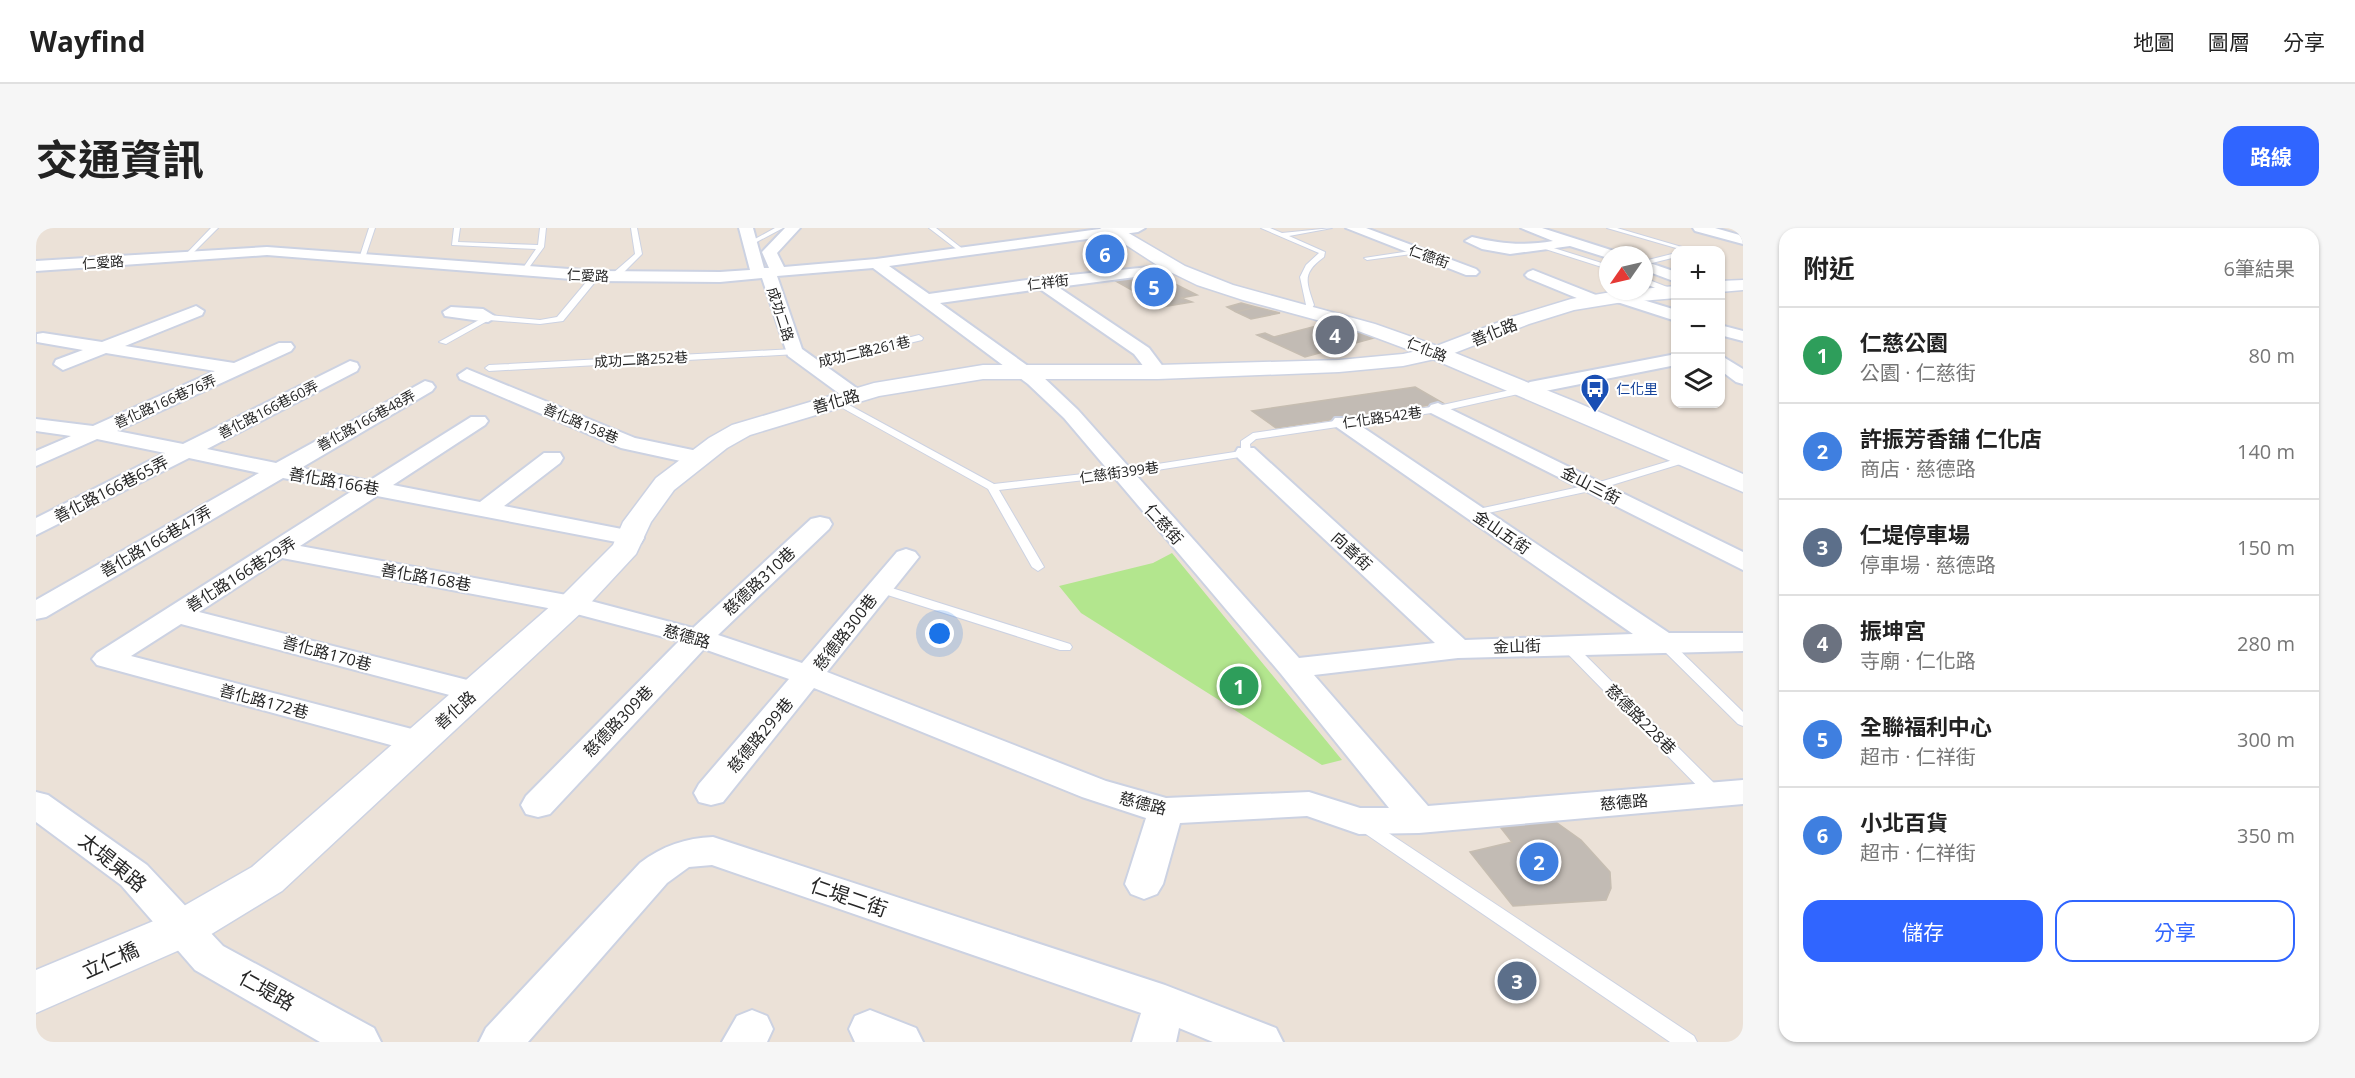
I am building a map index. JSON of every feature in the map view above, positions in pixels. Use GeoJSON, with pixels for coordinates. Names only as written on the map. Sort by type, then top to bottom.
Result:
{"type":"FeatureCollection","features":[{"type":"Feature","properties":{"kind":"street","name":"成功二路"},"geometry":{"type":"LineString","coordinates":[[746,228],[754,265],[769,273]]}},
{"type":"Feature","properties":{"kind":"street","name":"成功二路"},"geometry":{"type":"LineString","coordinates":[[793,228],[769,252],[769,273],[794,352],[845,398]]}},
{"type":"Feature","properties":{"kind":"street","name":"仁愛路"},"geometry":{"type":"LineString","coordinates":[[36,266],[267,252],[360,261],[596,276],[676,278],[769,273],[876,263],[1138,228]]}},
{"type":"Feature","properties":{"kind":"street","name":"仁德街"},"geometry":{"type":"LineString","coordinates":[[1353,228],[1471,272]]}},
{"type":"Feature","properties":{"kind":"street"},"geometry":{"type":"LineString","coordinates":[[1528,228],[1599,251]]}},
{"type":"Feature","properties":{"kind":"street"},"geometry":{"type":"LineString","coordinates":[[1700,228],[1743,240]]}},
{"type":"Feature","properties":{"kind":"street","name":"仁化路"},"geometry":{"type":"LineString","coordinates":[[1111,230],[1174,267],[1220,287],[1307,309],[1371,329],[1530,388],[1743,484]]}},
{"type":"Feature","properties":{"kind":"street"},"geometry":{"type":"LineString","coordinates":[[1472,241],[1508,251],[1569,242]]}},
{"type":"Feature","properties":{"kind":"street","name":"仁慈街"},"geometry":{"type":"LineString","coordinates":[[876,263],[923,300],[1023,371],[1071,414],[1119,473],[1292,668],[1419,820]]}},
{"type":"Feature","properties":{"kind":"street","name":"仁祥街"},"geometry":{"type":"LineString","coordinates":[[923,300],[1174,267]]}},
{"type":"Feature","properties":{"kind":"street"},"geometry":{"type":"LineString","coordinates":[[1653,271],[1671,285]]}},
{"type":"Feature","properties":{"kind":"street"},"geometry":{"type":"LineString","coordinates":[[1533,275],[1595,300]]}},
{"type":"Feature","properties":{"kind":"street"},"geometry":{"type":"LineString","coordinates":[[1041,283],[1143,352],[1143,356],[1158,372]]}},
{"type":"Feature","properties":{"kind":"street"},"geometry":{"type":"LineString","coordinates":[[1725,287],[1743,285]]}},
{"type":"Feature","properties":{"kind":"street","name":"善化路"},"geometry":{"type":"LineString","coordinates":[[1653,291],[1671,288]]}},
{"type":"Feature","properties":{"kind":"street","name":"善化路"},"geometry":{"type":"LineString","coordinates":[[184,928],[267,879],[572,604],[613,562],[632,538],[637,522],[665,484],[741,430],[845,398],[951,376],[1023,371],[1158,372],[1365,365],[1437,353],[1530,317],[1599,299]]}},
{"type":"Feature","properties":{"kind":"street"},"geometry":{"type":"LineString","coordinates":[[1626,300],[1671,314]]}},
{"type":"Feature","properties":{"kind":"street"},"geometry":{"type":"LineString","coordinates":[[63,363],[196,311]]}},
{"type":"Feature","properties":{"kind":"street"},"geometry":{"type":"LineString","coordinates":[[451,312],[483,314],[488,317]]}},
{"type":"Feature","properties":{"kind":"street"},"geometry":{"type":"LineString","coordinates":[[1725,331],[1743,336]]}},
{"type":"Feature","properties":{"kind":"street","name":"善化路166巷76弄"},"geometry":{"type":"LineString","coordinates":[[43,338],[236,369]]}},
{"type":"Feature","properties":{"kind":"street"},"geometry":{"type":"LineString","coordinates":[[1725,349],[1743,344]]}},
{"type":"Feature","properties":{"kind":"street","name":"善化路166巷76弄"},"geometry":{"type":"LineString","coordinates":[[36,459],[285,347]]}},
{"type":"Feature","properties":{"kind":"street"},"geometry":{"type":"LineString","coordinates":[[1530,388],[1671,360]]}},
{"type":"Feature","properties":{"kind":"street"},"geometry":{"type":"LineString","coordinates":[[1725,364],[1743,378]]}},
{"type":"Feature","properties":{"kind":"street","name":"善化路166巷60弄"},"geometry":{"type":"LineString","coordinates":[[185,451],[350,367]]}},
{"type":"Feature","properties":{"kind":"street","name":"善化路158巷"},"geometry":{"type":"LineString","coordinates":[[466,375],[629,443],[699,458]]}},
{"type":"Feature","properties":{"kind":"street","name":"善化路166巷48弄"},"geometry":{"type":"LineString","coordinates":[[276,470],[425,387]]}},
{"type":"Feature","properties":{"kind":"street"},"geometry":{"type":"LineString","coordinates":[[36,407],[46,409],[36,414]]}},
{"type":"Feature","properties":{"kind":"street","name":"金山三街"},"geometry":{"type":"LineString","coordinates":[[1438,409],[1743,562]]}},
{"type":"Feature","properties":{"kind":"street","name":"善化路166巷29弄"},"geometry":{"type":"LineString","coordinates":[[107,659],[478,422]]}},
{"type":"Feature","properties":{"kind":"street","name":"金山五街"},"geometry":{"type":"LineString","coordinates":[[1342,422],[1663,642]]}},
{"type":"Feature","properties":{"kind":"street","name":"善化路166巷"},"geometry":{"type":"LineString","coordinates":[[36,425],[93,432],[276,470],[632,538]]}},
{"type":"Feature","properties":{"kind":"street","name":"善化路166巷65弄"},"geometry":{"type":"LineString","coordinates":[[36,528],[185,451]]}},
{"type":"Feature","properties":{"kind":"street","name":"向善街"},"geometry":{"type":"LineString","coordinates":[[1246,453],[1458,649]]}},
{"type":"Feature","properties":{"kind":"street"},"geometry":{"type":"LineString","coordinates":[[485,509],[552,458]]}},
{"type":"Feature","properties":{"kind":"street","name":"善化路166巷47弄"},"geometry":{"type":"LineString","coordinates":[[36,611],[276,470]]}},
{"type":"Feature","properties":{"kind":"street","name":"慈德路310巷"},"geometry":{"type":"LineString","coordinates":[[699,638],[820,524]]}},
{"type":"Feature","properties":{"kind":"street","name":"善化路168巷"},"geometry":{"type":"LineString","coordinates":[[280,550],[572,604]]}},
{"type":"Feature","properties":{"kind":"street","name":"慈德路300巷"},"geometry":{"type":"LineString","coordinates":[[810,676],[906,557]]}},
{"type":"Feature","properties":{"kind":"street","name":"慈德路"},"geometry":{"type":"LineString","coordinates":[[572,604],[699,638],[810,676],[1094,789],[1166,811],[1309,804],[1359,821],[1419,820],[1729,793]]}},
{"type":"Feature","properties":{"kind":"street","name":"善化路170巷"},"geometry":{"type":"LineString","coordinates":[[178,615],[476,692]]}},
{"type":"Feature","properties":{"kind":"street","name":"慈德路309巷"},"geometry":{"type":"LineString","coordinates":[[538,805],[699,638]]}},
{"type":"Feature","properties":{"kind":"street","name":"金山街"},"geometry":{"type":"LineString","coordinates":[[1292,668],[1458,649],[1566,644],[1743,642]]}},
{"type":"Feature","properties":{"kind":"street","name":"善化路172巷"},"geometry":{"type":"LineString","coordinates":[[107,659],[420,742]]}},
{"type":"Feature","properties":{"kind":"street","name":"慈德路299巷"},"geometry":{"type":"LineString","coordinates":[[711,794],[810,676]]}},
{"type":"Feature","properties":{"kind":"street","name":"太堤東路"},"geometry":{"type":"LineString","coordinates":[[36,804],[134,875],[184,928]]}},
{"type":"Feature","properties":{"kind":"street"},"geometry":{"type":"LineString","coordinates":[[1144,884],[1166,811]]}},
{"type":"Feature","properties":{"kind":"street","name":"仁堤二街"},"geometry":{"type":"LineString","coordinates":[[501,1042],[646,879],[672,859],[685,852],[699,850],[713,851],[1159,1023],[1261,1042]]}},
{"type":"Feature","properties":{"kind":"street","name":"立仁橋"},"geometry":{"type":"LineString","coordinates":[[36,992],[184,928]]}},
{"type":"Feature","properties":{"kind":"street","name":"仁堤路"},"geometry":{"type":"LineString","coordinates":[[184,928],[209,958],[359,1042]]}},
{"type":"Feature","properties":{"kind":"lane"},"geometry":{"type":"LineString","coordinates":[[187,256],[215,228]]}},
{"type":"Feature","properties":{"kind":"lane"},"geometry":{"type":"LineString","coordinates":[[360,261],[372,228]]}},
{"type":"Feature","properties":{"kind":"lane"},"geometry":{"type":"LineString","coordinates":[[457,228],[454,244],[542,247]]}},
{"type":"Feature","properties":{"kind":"lane"},"geometry":{"type":"LineString","coordinates":[[525,271],[542,247],[543,228]]}},
{"type":"Feature","properties":{"kind":"lane"},"geometry":{"type":"LineString","coordinates":[[615,276],[639,254],[634,228]]}},
{"type":"Feature","properties":{"kind":"lane"},"geometry":{"type":"LineString","coordinates":[[749,244],[780,228]]}},
{"type":"Feature","properties":{"kind":"lane"},"geometry":{"type":"LineString","coordinates":[[932,228],[961,250]]}},
{"type":"Feature","properties":{"kind":"lane"},"geometry":{"type":"LineString","coordinates":[[1264,228],[1322,252],[1322,256],[1304,268],[1302,275],[1310,305],[1307,309]]}},
{"type":"Feature","properties":{"kind":"lane"},"geometry":{"type":"LineString","coordinates":[[1280,235],[1329,228]]}},
{"type":"Feature","properties":{"kind":"lane"},"geometry":{"type":"LineString","coordinates":[[1610,228],[1675,246]]}},
{"type":"Feature","properties":{"kind":"lane"},"geometry":{"type":"LineString","coordinates":[[1540,246],[1599,264]]}},
{"type":"Feature","properties":{"kind":"lane"},"geometry":{"type":"LineString","coordinates":[[1367,258],[1417,252]]}},
{"type":"Feature","properties":{"kind":"lane"},"geometry":{"type":"LineString","coordinates":[[1653,261],[1671,256]]}},
{"type":"Feature","properties":{"kind":"lane"},"geometry":{"type":"LineString","coordinates":[[444,342],[488,317],[540,322],[560,319],[596,276]]}},
{"type":"Feature","properties":{"kind":"lane"},"geometry":{"type":"LineString","coordinates":[[1653,282],[1671,286]]}},
{"type":"Feature","properties":{"kind":"lane","name":"成功二路261巷"},"geometry":{"type":"LineString","coordinates":[[809,364],[919,338]]}},
{"type":"Feature","properties":{"kind":"lane","name":"成功二路252巷"},"geometry":{"type":"LineString","coordinates":[[489,368],[794,352]]}},
{"type":"Feature","properties":{"kind":"lane","name":"仁化路542巷"},"geometry":{"type":"LineString","coordinates":[[1246,453],[1245,443],[1253,436],[1438,409],[1530,388]]}},
{"type":"Feature","properties":{"kind":"lane"},"geometry":{"type":"LineString","coordinates":[[845,398],[992,487],[1038,567]]}},
{"type":"Feature","properties":{"kind":"lane","name":"仁慈街399巷"},"geometry":{"type":"LineString","coordinates":[[992,487],[1119,473],[1246,453]]}},
{"type":"Feature","properties":{"kind":"lane"},"geometry":{"type":"LineString","coordinates":[[1474,513],[1595,487],[1686,459]]}},
{"type":"Feature","properties":{"kind":"lane","name":"慈德路300巷"},"geometry":{"type":"LineString","coordinates":[[879,588],[1065,647]]}},
{"type":"Feature","properties":{"kind":"lane"},"geometry":{"type":"LineString","coordinates":[[1663,642],[1743,722]]}},
{"type":"Feature","properties":{"kind":"lane","name":"慈德路228巷"},"geometry":{"type":"LineString","coordinates":[[1566,644],[1729,793]]}},
{"type":"Feature","properties":{"kind":"lane"},"geometry":{"type":"LineString","coordinates":[[1359,821],[1687,1042]]}},
{"type":"Feature","properties":{"kind":"green space"},"geometry":{"type":"Polygon","coordinates":[[[1172,553],[1342,760],[1322,765],[1081,613],[1059,586],[1153,563],[1172,553]]]}},
{"type":"Feature","properties":{"kind":"building"},"geometry":{"type":"Polygon","coordinates":[[[1155,274],[1197,295],[1181,298],[1192,302],[1162,307],[1112,279],[1155,274]]]}},
{"type":"Feature","properties":{"kind":"building"},"geometry":{"type":"Polygon","coordinates":[[[1241,303],[1256,307],[1236,312],[1227,307],[1241,303]]]}},
{"type":"Feature","properties":{"kind":"building"},"geometry":{"type":"Polygon","coordinates":[[[1256,307],[1280,313],[1251,319],[1236,312],[1256,307]]]}},
{"type":"Feature","properties":{"kind":"building"},"geometry":{"type":"Polygon","coordinates":[[[1328,323],[1374,338],[1305,357],[1257,335],[1265,333],[1274,337],[1328,323]]]}},
{"type":"Feature","properties":{"kind":"building"},"geometry":{"type":"Polygon","coordinates":[[[1415,387],[1443,403],[1276,428],[1252,411],[1415,387]]]}},
{"type":"Feature","properties":{"kind":"building"},"geometry":{"type":"Polygon","coordinates":[[[1553,820],[1581,840],[1610,872],[1611,888],[1606,900],[1513,906],[1470,852],[1512,842],[1501,828],[1553,820]]]}},
{"type":"Feature","properties":{"kind":"place","name":"小北百貨"},"geometry":{"type":"Point","coordinates":[1105,254]}},
{"type":"Feature","properties":{"kind":"place","name":"全聯福利中心"},"geometry":{"type":"Point","coordinates":[1154,287]}},
{"type":"Feature","properties":{"kind":"place","name":"振坤宮"},"geometry":{"type":"Point","coordinates":[1335,335]}},
{"type":"Feature","properties":{"kind":"place","name":"仁化里"},"geometry":{"type":"Point","coordinates":[1595,414]}},
{"type":"Feature","properties":{"kind":"place","name":"仁慈公園"},"geometry":{"type":"Point","coordinates":[1239,686]}},
{"type":"Feature","properties":{"kind":"place","name":"許振芳香舖 仁化店"},"geometry":{"type":"Point","coordinates":[1539,862]}},
{"type":"Feature","properties":{"kind":"place","name":"仁堤停車場"},"geometry":{"type":"Point","coordinates":[1517,981]}}]}
